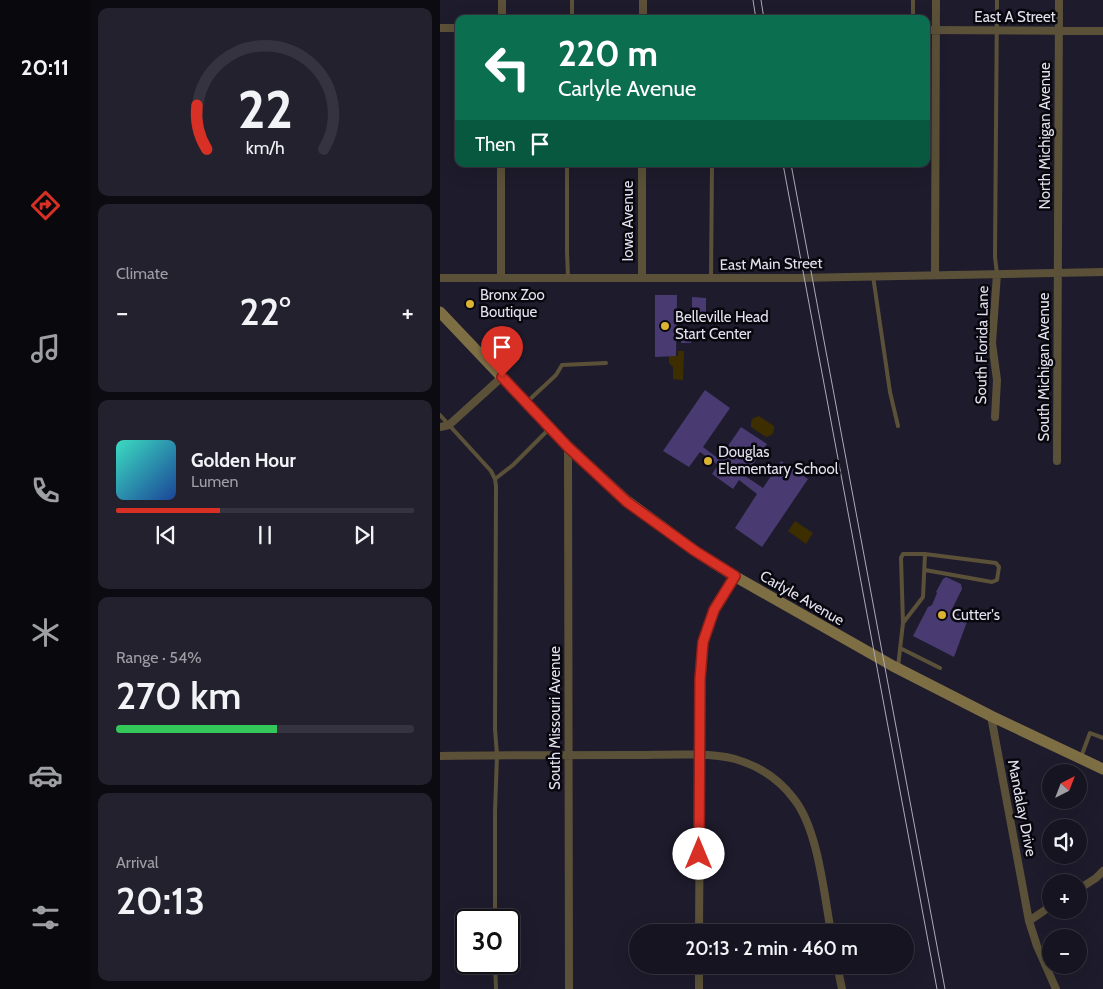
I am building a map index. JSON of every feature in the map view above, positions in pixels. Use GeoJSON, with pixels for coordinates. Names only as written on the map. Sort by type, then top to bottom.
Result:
{"type":"FeatureCollection","features":[{"type":"Feature","properties":{"kind":"main road","name":"Carlyle Avenue"},"geometry":{"type":"LineString","coordinates":[[440,312],[568,447],[627,502],[695,551],[735,576],[898,669],[1081,759],[1102,766]]}},
{"type":"Feature","properties":{"kind":"street"},"geometry":{"type":"LineString","coordinates":[[502,0],[502,15]]}},
{"type":"Feature","properties":{"kind":"street"},"geometry":{"type":"LineString","coordinates":[[643,0],[643,15]]}},
{"type":"Feature","properties":{"kind":"street"},"geometry":{"type":"LineString","coordinates":[[935,274],[936,0]]}},
{"type":"Feature","properties":{"kind":"street","name":"North Michigan Avenue"},"geometry":{"type":"LineString","coordinates":[[1058,272],[1059,0]]}},
{"type":"Feature","properties":{"kind":"street"},"geometry":{"type":"LineString","coordinates":[[440,28],[455,28]]}},
{"type":"Feature","properties":{"kind":"street","name":"East A Street"},"geometry":{"type":"LineString","coordinates":[[930,30],[1103,31]]}},
{"type":"Feature","properties":{"kind":"street"},"geometry":{"type":"LineString","coordinates":[[501,167],[501,278]]}},
{"type":"Feature","properties":{"kind":"street","name":"Iowa Avenue"},"geometry":{"type":"LineString","coordinates":[[642,167],[642,278]]}},
{"type":"Feature","properties":{"kind":"street","name":"South Michigan Avenue"},"geometry":{"type":"LineString","coordinates":[[1057,461],[1058,272]]}},
{"type":"Feature","properties":{"kind":"street","name":"East Main Street"},"geometry":{"type":"LineString","coordinates":[[440,278],[711,278],[1103,272]]}},
{"type":"Feature","properties":{"kind":"street","name":"South Florida Lane"},"geometry":{"type":"LineString","coordinates":[[994,417],[997,380],[992,343],[997,274]]}},
{"type":"Feature","properties":{"kind":"street"},"geometry":{"type":"LineString","coordinates":[[440,427],[449,425],[502,377]]}},
{"type":"Feature","properties":{"kind":"street","name":"South Missouri Avenue"},"geometry":{"type":"LineString","coordinates":[[568,447],[569,989]]}},
{"type":"Feature","properties":{"kind":"street"},"geometry":{"type":"LineString","coordinates":[[699,924],[701,660],[703,642],[714,610],[735,576]]}},
{"type":"Feature","properties":{"kind":"street","name":"Mandalay Drive"},"geometry":{"type":"LineString","coordinates":[[991,716],[1029,921],[1037,946],[1056,989]]}},
{"type":"Feature","properties":{"kind":"street"},"geometry":{"type":"LineString","coordinates":[[440,756],[699,756],[733,759],[752,765],[769,774],[795,800],[810,829],[829,924]]}},
{"type":"Feature","properties":{"kind":"street"},"geometry":{"type":"LineString","coordinates":[[1087,884],[1103,871]]}},
{"type":"Feature","properties":{"kind":"street"},"geometry":{"type":"LineString","coordinates":[[1029,921],[1042,912]]}},
{"type":"Feature","properties":{"kind":"street"},"geometry":{"type":"LineString","coordinates":[[699,974],[699,989]]}},
{"type":"Feature","properties":{"kind":"street"},"geometry":{"type":"LineString","coordinates":[[839,974],[842,989]]}},
{"type":"Feature","properties":{"kind":"lane"},"geometry":{"type":"LineString","coordinates":[[572,0],[572,15]]}},
{"type":"Feature","properties":{"kind":"lane"},"geometry":{"type":"LineString","coordinates":[[913,0],[913,15]]}},
{"type":"Feature","properties":{"kind":"lane"},"geometry":{"type":"LineString","coordinates":[[997,0],[995,113],[995,257],[997,274]]}},
{"type":"Feature","properties":{"kind":"lane"},"geometry":{"type":"LineString","coordinates":[[567,167],[568,278]]}},
{"type":"Feature","properties":{"kind":"lane"},"geometry":{"type":"LineString","coordinates":[[711,278],[712,167]]}},
{"type":"Feature","properties":{"kind":"lane"},"geometry":{"type":"LineString","coordinates":[[873,276],[890,392],[898,426]]}},
{"type":"Feature","properties":{"kind":"lane"},"geometry":{"type":"LineString","coordinates":[[526,403],[556,375],[562,365],[606,363]]}},
{"type":"Feature","properties":{"kind":"lane"},"geometry":{"type":"LineString","coordinates":[[440,415],[491,471],[495,479],[495,729],[498,755],[495,802],[495,909]]}},
{"type":"Feature","properties":{"kind":"lane"},"geometry":{"type":"LineString","coordinates":[[495,479],[513,465],[550,428]]}},
{"type":"Feature","properties":{"kind":"lane"},"geometry":{"type":"LineString","coordinates":[[898,669],[904,623],[901,556],[905,553],[925,554],[996,563],[999,567],[997,580],[992,582],[925,570]]}},
{"type":"Feature","properties":{"kind":"lane"},"geometry":{"type":"LineString","coordinates":[[904,623],[923,597],[925,554]]}},
{"type":"Feature","properties":{"kind":"lane"},"geometry":{"type":"LineString","coordinates":[[902,649],[940,668]]}},
{"type":"Feature","properties":{"kind":"lane"},"geometry":{"type":"LineString","coordinates":[[1081,759],[1090,733],[1103,738]]}},
{"type":"Feature","properties":{"kind":"lane"},"geometry":{"type":"LineString","coordinates":[[495,974],[496,989]]}},
{"type":"Feature","properties":{"kind":"shaded area"},"geometry":{"type":"Polygon","coordinates":[[[678,351],[684,351],[683,380],[673,379],[673,367],[669,363],[669,356],[678,356],[678,351]]]}},
{"type":"Feature","properties":{"kind":"shaded area"},"geometry":{"type":"Polygon","coordinates":[[[759,416],[774,426],[772,435],[766,437],[751,427],[752,419],[759,416]]]}},
{"type":"Feature","properties":{"kind":"shaded area"},"geometry":{"type":"Polygon","coordinates":[[[795,521],[813,533],[806,544],[788,531],[795,521]]]}},
{"type":"Feature","properties":{"kind":"building","name":"Belleville Head Start Center"},"geometry":{"type":"Polygon","coordinates":[[[655,295],[677,295],[676,356],[655,357],[655,295]]]}},
{"type":"Feature","properties":{"kind":"building"},"geometry":{"type":"Polygon","coordinates":[[[692,297],[706,298],[706,320],[692,320],[692,297]]]}},
{"type":"Feature","properties":{"kind":"building"},"geometry":{"type":"Polygon","coordinates":[[[681,329],[691,329],[691,343],[681,343],[681,329]]]}},
{"type":"Feature","properties":{"kind":"building"},"geometry":{"type":"Polygon","coordinates":[[[705,390],[730,408],[703,447],[719,459],[741,427],[767,444],[745,476],[763,488],[781,461],[808,479],[762,547],[735,528],[757,494],[739,480],[733,489],[712,474],[718,465],[700,452],[689,467],[663,451],[705,390]]]}},
{"type":"Feature","properties":{"kind":"building","name":"Cutter's"},"geometry":{"type":"Polygon","coordinates":[[[946,577],[961,584],[962,589],[951,611],[968,619],[954,657],[913,636],[928,607],[932,605],[943,579],[946,577]]]}},
{"type":"Feature","properties":{"kind":"tram line"},"geometry":{"type":"LineString","coordinates":[[753,0],[755,15]]}},
{"type":"Feature","properties":{"kind":"tram line"},"geometry":{"type":"LineString","coordinates":[[761,0],[763,15]]}},
{"type":"Feature","properties":{"kind":"tram line"},"geometry":{"type":"LineString","coordinates":[[784,167],[937,989]]}},
{"type":"Feature","properties":{"kind":"tram line"},"geometry":{"type":"LineString","coordinates":[[792,167],[945,989]]}},
{"type":"Feature","properties":{"kind":"place","name":"Bronx Zoo Boutique"},"geometry":{"type":"Point","coordinates":[470,304]}},
{"type":"Feature","properties":{"kind":"place","name":"Belleville Head Start Center"},"geometry":{"type":"Point","coordinates":[665,326]}},
{"type":"Feature","properties":{"kind":"place","name":"Douglas Elementary School"},"geometry":{"type":"Point","coordinates":[708,461]}},
{"type":"Feature","properties":{"kind":"place","name":"Cutter's"},"geometry":{"type":"Point","coordinates":[942,615]}},
{"type":"Feature","properties":{"kind":"route"},"geometry":{"type":"LineString","coordinates":[[502,377],[568,447],[627,502],[695,551],[735,576],[714,610],[703,642],[700,679],[699,854]]}}]}
